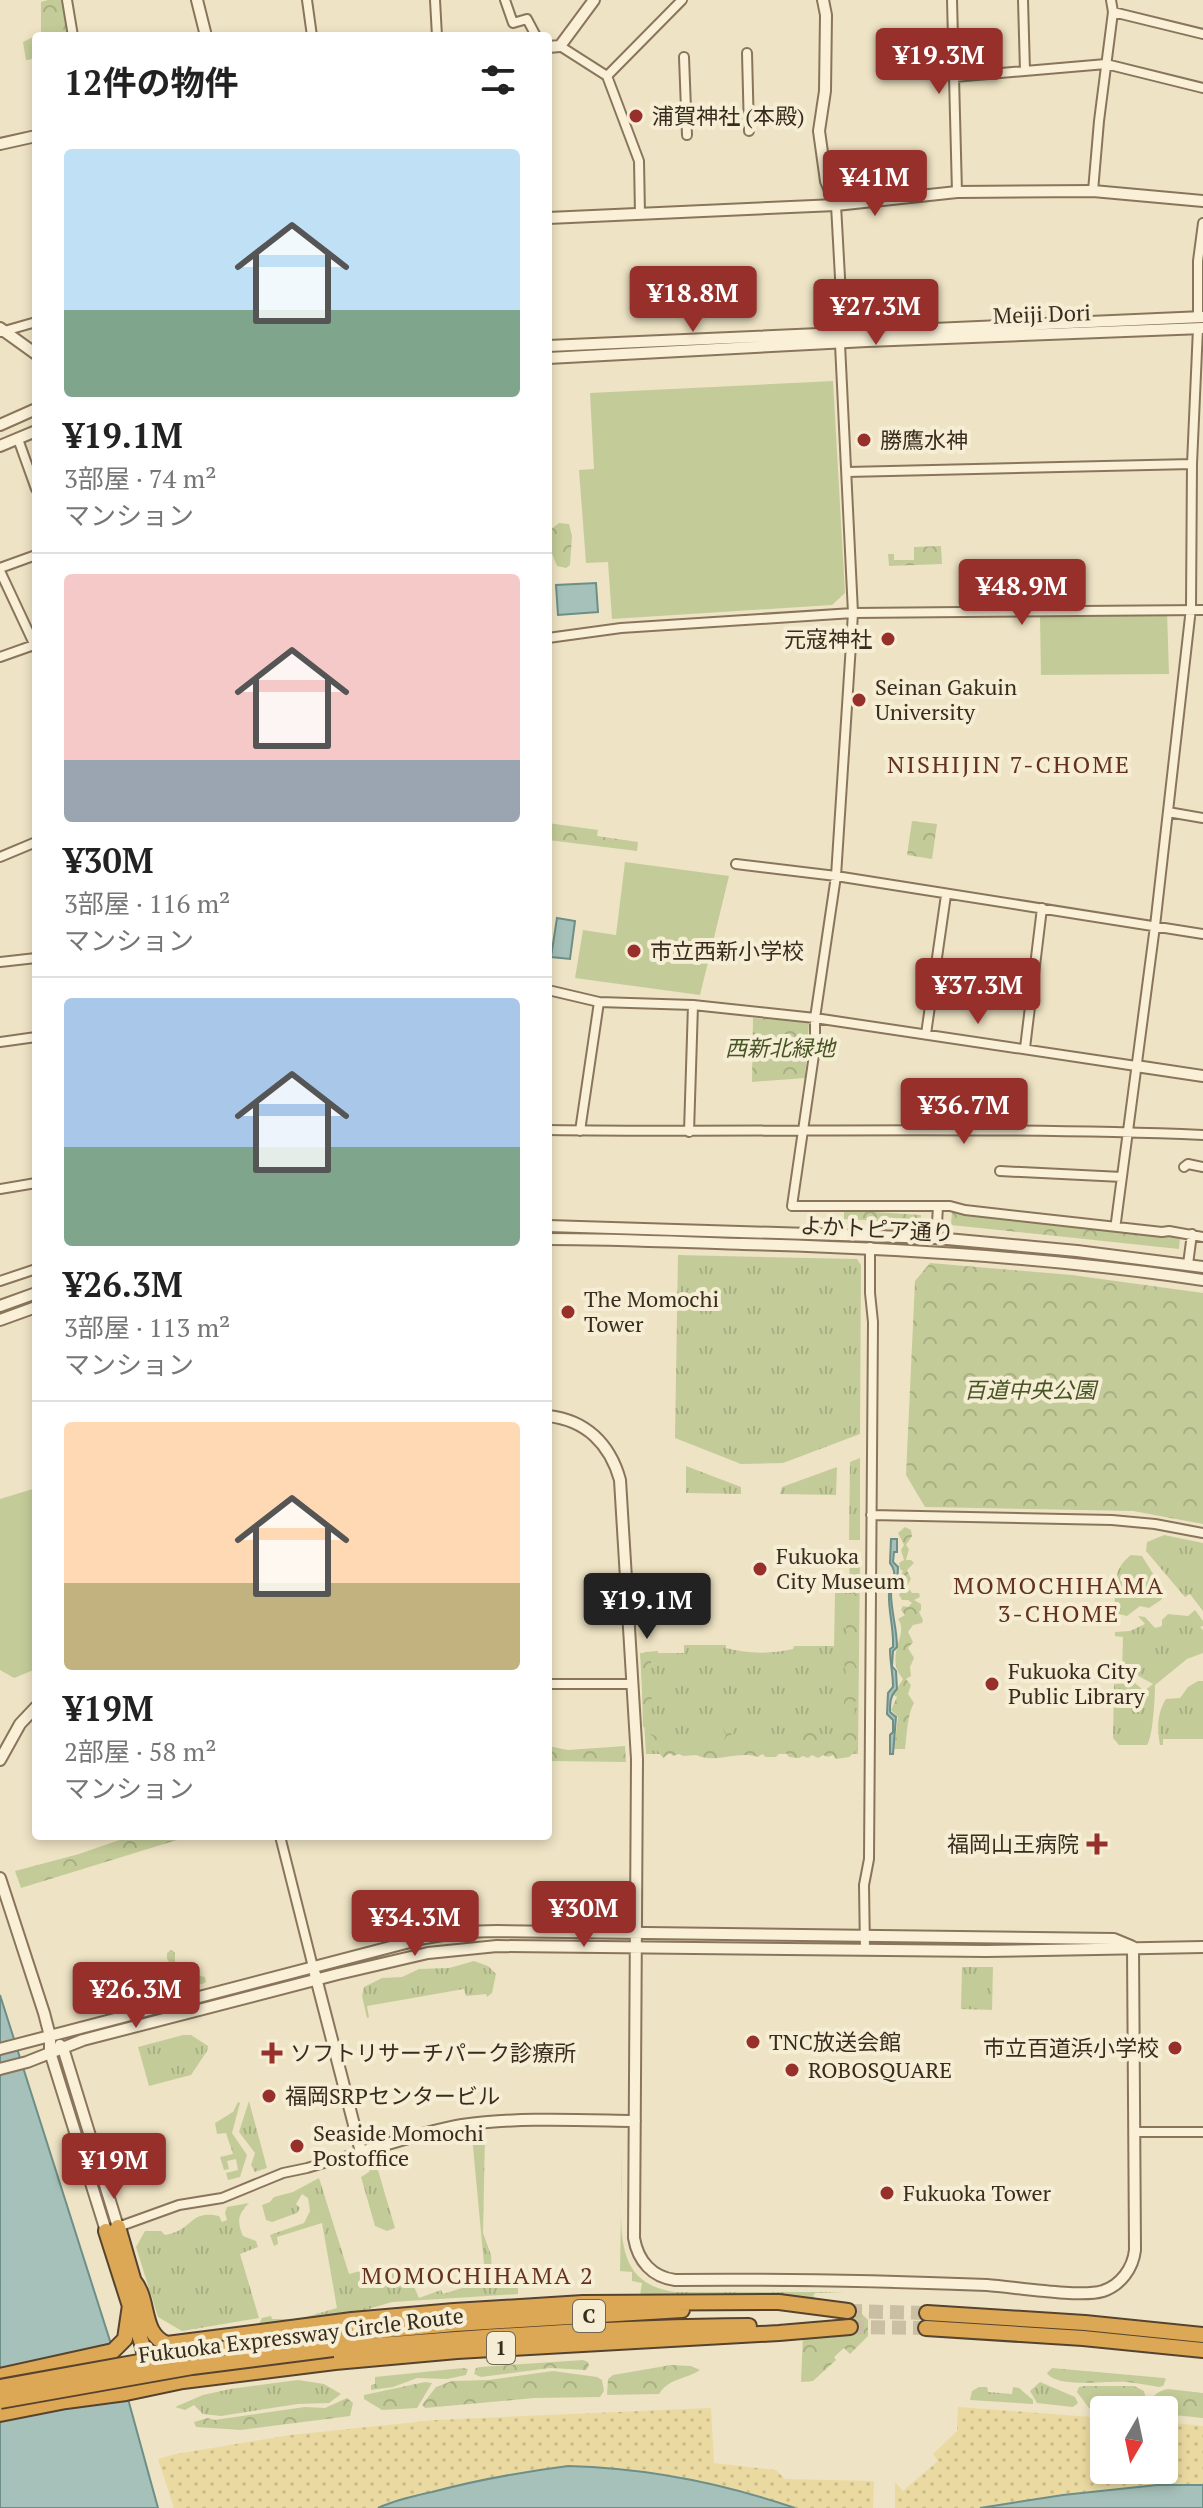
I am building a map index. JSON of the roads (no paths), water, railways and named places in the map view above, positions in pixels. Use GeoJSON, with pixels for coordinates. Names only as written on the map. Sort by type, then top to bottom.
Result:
{"type":"FeatureCollection","features":[{"type":"Feature","properties":{"kind":"highway"},"geometry":{"type":"LineString","coordinates":[[112,2229],[134,2281],[155,2368],[157,2379],[154,2387]]}},
{"type":"Feature","properties":{"kind":"highway"},"geometry":{"type":"LineString","coordinates":[[112,2229],[154,2387]]}},
{"type":"Feature","properties":{"kind":"highway","name":"C"},"geometry":{"type":"LineString","coordinates":[[134,2281],[140,2288],[153,2334],[158,2341],[167,2344],[352,2320],[563,2304],[779,2302],[848,2311],[659,2311],[332,2342]]}},
{"type":"Feature","properties":{"kind":"highway"},"geometry":{"type":"LineString","coordinates":[[0,2376],[113,2351],[127,2334],[130,2305]]}},
{"type":"Feature","properties":{"kind":"highway"},"geometry":{"type":"LineString","coordinates":[[1203,2335],[1085,2323],[926,2320],[1203,2350]]}},
{"type":"Feature","properties":{"kind":"highway","name":"Fukuoka Expressway Circle Route"},"geometry":{"type":"LineString","coordinates":[[0,2387],[189,2353],[332,2342],[661,2327],[850,2327]]}},
{"type":"Feature","properties":{"kind":"highway","name":"1"},"geometry":{"type":"LineString","coordinates":[[154,2387],[335,2362],[457,2351],[850,2327]]}},
{"type":"Feature","properties":{"kind":"highway","name":"Fukuoka Expressway Circle Route"},"geometry":{"type":"LineString","coordinates":[[0,2401],[332,2342]]}},
{"type":"Feature","properties":{"kind":"highway"},"geometry":{"type":"LineString","coordinates":[[0,2414],[154,2387]]}},
{"type":"Feature","properties":{"kind":"street"},"geometry":{"type":"LineString","coordinates":[[67,0],[72,32]]}},
{"type":"Feature","properties":{"kind":"street"},"geometry":{"type":"LineString","coordinates":[[197,0],[205,32]]}},
{"type":"Feature","properties":{"kind":"street"},"geometry":{"type":"LineString","coordinates":[[307,0],[311,32]]}},
{"type":"Feature","properties":{"kind":"street"},"geometry":{"type":"LineString","coordinates":[[435,0],[437,32]]}},
{"type":"Feature","properties":{"kind":"street"},"geometry":{"type":"LineString","coordinates":[[505,0],[513,23],[527,19],[534,32]]}},
{"type":"Feature","properties":{"kind":"street"},"geometry":{"type":"LineString","coordinates":[[560,46],[594,0]]}},
{"type":"Feature","properties":{"kind":"street"},"geometry":{"type":"LineString","coordinates":[[607,76],[682,0]]}},
{"type":"Feature","properties":{"kind":"street"},"geometry":{"type":"LineString","coordinates":[[823,0],[826,15],[825,91],[819,131],[826,181],[836,205],[853,613],[836,876],[792,1206],[938,1207],[1203,1237]]}},
{"type":"Feature","properties":{"kind":"street"},"geometry":{"type":"LineString","coordinates":[[952,0],[957,192]]}},
{"type":"Feature","properties":{"kind":"street"},"geometry":{"type":"LineString","coordinates":[[1023,0],[1025,71]]}},
{"type":"Feature","properties":{"kind":"street"},"geometry":{"type":"LineString","coordinates":[[1093,191],[1113,12],[1111,0]]}},
{"type":"Feature","properties":{"kind":"street"},"geometry":{"type":"LineString","coordinates":[[1113,12],[1203,34]]}},
{"type":"Feature","properties":{"kind":"street"},"geometry":{"type":"LineString","coordinates":[[552,47],[560,46],[607,76],[639,161],[640,214]]}},
{"type":"Feature","properties":{"kind":"street"},"geometry":{"type":"LineString","coordinates":[[747,53],[749,131]]}},
{"type":"Feature","properties":{"kind":"street"},"geometry":{"type":"LineString","coordinates":[[684,57],[687,135]]}},
{"type":"Feature","properties":{"kind":"street"},"geometry":{"type":"LineString","coordinates":[[954,77],[1106,64],[1203,88]]}},
{"type":"Feature","properties":{"kind":"street"},"geometry":{"type":"LineString","coordinates":[[0,144],[32,137]]}},
{"type":"Feature","properties":{"kind":"street"},"geometry":{"type":"LineString","coordinates":[[552,218],[836,205],[957,192],[1093,191],[1203,201]]}},
{"type":"Feature","properties":{"kind":"street"},"geometry":{"type":"LineString","coordinates":[[1116,1222],[1155,926],[1191,608],[1192,464],[1200,322],[1198,261],[1203,223]]}},
{"type":"Feature","properties":{"kind":"street","name":"Meiji Dori"},"geometry":{"type":"LineString","coordinates":[[552,346],[843,332],[1200,322]]}},
{"type":"Feature","properties":{"kind":"street","name":"Meiji Dori"},"geometry":{"type":"LineString","coordinates":[[552,358],[1200,322]]}},
{"type":"Feature","properties":{"kind":"street"},"geometry":{"type":"LineString","coordinates":[[1,330],[18,329],[32,324]]}},
{"type":"Feature","properties":{"kind":"street"},"geometry":{"type":"LineString","coordinates":[[1,330],[32,351]]}},
{"type":"Feature","properties":{"kind":"street"},"geometry":{"type":"LineString","coordinates":[[0,425],[32,411]]}},
{"type":"Feature","properties":{"kind":"street"},"geometry":{"type":"LineString","coordinates":[[0,446],[32,433]]}},
{"type":"Feature","properties":{"kind":"street"},"geometry":{"type":"LineString","coordinates":[[18,439],[32,478]]}},
{"type":"Feature","properties":{"kind":"street"},"geometry":{"type":"LineString","coordinates":[[847,472],[1192,464]]}},
{"type":"Feature","properties":{"kind":"street"},"geometry":{"type":"LineString","coordinates":[[32,557],[0,570],[32,639]]}},
{"type":"Feature","properties":{"kind":"street"},"geometry":{"type":"LineString","coordinates":[[552,637],[621,628],[853,613],[1203,610]]}},
{"type":"Feature","properties":{"kind":"street"},"geometry":{"type":"LineString","coordinates":[[0,657],[32,647]]}},
{"type":"Feature","properties":{"kind":"street"},"geometry":{"type":"LineString","coordinates":[[1168,812],[1203,818]]}},
{"type":"Feature","properties":{"kind":"street"},"geometry":{"type":"LineString","coordinates":[[0,857],[32,844]]}},
{"type":"Feature","properties":{"kind":"street"},"geometry":{"type":"LineString","coordinates":[[736,864],[836,876],[1203,934]]}},
{"type":"Feature","properties":{"kind":"street"},"geometry":{"type":"LineString","coordinates":[[926,1034],[946,895]]}},
{"type":"Feature","properties":{"kind":"street"},"geometry":{"type":"LineString","coordinates":[[1025,1048],[1042,908]]}},
{"type":"Feature","properties":{"kind":"street"},"geometry":{"type":"LineString","coordinates":[[0,962],[32,958]]}},
{"type":"Feature","properties":{"kind":"street"},"geometry":{"type":"LineString","coordinates":[[552,991],[599,1002],[693,1005],[815,1018],[1203,1076]]}},
{"type":"Feature","properties":{"kind":"street"},"geometry":{"type":"LineString","coordinates":[[580,1131],[599,1002]]}},
{"type":"Feature","properties":{"kind":"street"},"geometry":{"type":"LineString","coordinates":[[689,1132],[693,1005]]}},
{"type":"Feature","properties":{"kind":"street"},"geometry":{"type":"LineString","coordinates":[[0,1042],[32,1038]]}},
{"type":"Feature","properties":{"kind":"street"},"geometry":{"type":"LineString","coordinates":[[552,1130],[689,1132],[802,1129],[1203,1135]]}},
{"type":"Feature","properties":{"kind":"street"},"geometry":{"type":"LineString","coordinates":[[1184,1167],[1188,1164],[1203,1167]]}},
{"type":"Feature","properties":{"kind":"street"},"geometry":{"type":"LineString","coordinates":[[1000,1171],[1122,1177]]}},
{"type":"Feature","properties":{"kind":"street"},"geometry":{"type":"LineString","coordinates":[[0,1189],[32,1184]]}},
{"type":"Feature","properties":{"kind":"street"},"geometry":{"type":"LineString","coordinates":[[936,1238],[938,1207]]}},
{"type":"Feature","properties":{"kind":"street","name":"よかトピア通り"},"geometry":{"type":"LineString","coordinates":[[552,1226],[936,1238],[1203,1267]]}},
{"type":"Feature","properties":{"kind":"street"},"geometry":{"type":"LineString","coordinates":[[1188,1264],[1192,1234]]}},
{"type":"Feature","properties":{"kind":"street","name":"よかトピア通り"},"geometry":{"type":"LineString","coordinates":[[552,1239],[870,1247],[1007,1257],[1203,1280]]}},
{"type":"Feature","properties":{"kind":"street"},"geometry":{"type":"LineString","coordinates":[[865,1950],[864,1885],[869,1859],[873,1322],[870,1247]]}},
{"type":"Feature","properties":{"kind":"street"},"geometry":{"type":"LineString","coordinates":[[0,1281],[32,1270]]}},
{"type":"Feature","properties":{"kind":"street"},"geometry":{"type":"LineString","coordinates":[[0,1306],[32,1294]]}},
{"type":"Feature","properties":{"kind":"street"},"geometry":{"type":"LineString","coordinates":[[0,1320],[32,1308]]}},
{"type":"Feature","properties":{"kind":"street"},"geometry":{"type":"LineString","coordinates":[[552,1417],[578,1423],[599,1439],[617,1472],[637,1759],[635,2247],[638,2256],[650,2270],[667,2279],[869,2281],[1088,2293],[1112,2287],[1127,2273],[1134,2259],[1136,2132],[1133,1947]]}},
{"type":"Feature","properties":{"kind":"street"},"geometry":{"type":"LineString","coordinates":[[871,1515],[1112,1520],[1203,1533]]}},
{"type":"Feature","properties":{"kind":"street"},"geometry":{"type":"LineString","coordinates":[[552,1684],[633,1684]]}},
{"type":"Feature","properties":{"kind":"street"},"geometry":{"type":"LineString","coordinates":[[0,1760],[20,1724],[32,1711]]}},
{"type":"Feature","properties":{"kind":"street"},"geometry":{"type":"LineString","coordinates":[[281,1840],[361,2152]]}},
{"type":"Feature","properties":{"kind":"street"},"geometry":{"type":"LineString","coordinates":[[0,1878],[50,2036],[50,2052],[112,2229]]}},
{"type":"Feature","properties":{"kind":"street"},"geometry":{"type":"LineString","coordinates":[[0,2049],[425,1938],[460,1932],[1114,1939],[1133,1947]]}},
{"type":"Feature","properties":{"kind":"street"},"geometry":{"type":"LineString","coordinates":[[0,2069],[83,2040],[445,1950],[497,1946],[986,1951],[1203,1947]]}},
{"type":"Feature","properties":{"kind":"street"},"geometry":{"type":"LineString","coordinates":[[50,2036],[63,2048],[112,2229]]}},
{"type":"Feature","properties":{"kind":"street"},"geometry":{"type":"LineString","coordinates":[[112,2229],[179,2205],[222,2198],[283,2173],[430,2131],[478,2123],[526,2120],[635,2121]]}},
{"type":"Feature","properties":{"kind":"street"},"geometry":{"type":"LineString","coordinates":[[1136,2132],[1203,2132]]}},
{"type":"Feature","properties":{"kind":"water"},"geometry":{"type":"Polygon","coordinates":[[[596,583],[598,612],[558,615],[556,585],[596,583]]]}},
{"type":"Feature","properties":{"kind":"water"},"geometry":{"type":"Polygon","coordinates":[[[557,918],[575,921],[570,959],[552,957],[557,918]]]}},
{"type":"Feature","properties":{"kind":"water"},"geometry":{"type":"Polygon","coordinates":[[[891,1539],[897,1539],[893,1562],[898,1567],[897,1588],[891,1593],[897,1647],[893,1651],[892,1666],[896,1671],[897,1689],[890,1706],[890,1712],[896,1717],[893,1754],[890,1754],[890,1735],[893,1720],[887,1714],[888,1693],[893,1687],[890,1649],[893,1640],[889,1599],[889,1592],[894,1586],[894,1571],[890,1563],[891,1539]]]}},
{"type":"Feature","properties":{"kind":"water"},"geometry":{"type":"Polygon","coordinates":[[[0,1995],[125,2388],[158,2508],[0,2508],[0,1995]]]}},
{"type":"Feature","properties":{"kind":"water"},"geometry":{"type":"Polygon","coordinates":[[[568,2466],[683,2478],[795,2508],[378,2508],[405,2498],[466,2484],[568,2466]]]}},
{"type":"Feature","properties":{"kind":"water"},"geometry":{"type":"Polygon","coordinates":[[[1157,2485],[1203,2485],[1203,2508],[980,2508],[1063,2495],[1157,2485]]]}},
{"type":"Feature","properties":{"kind":"tunnel"},"geometry":{"type":"LineString","coordinates":[[848,2311],[927,2313]]}},
{"type":"Feature","properties":{"kind":"tunnel"},"geometry":{"type":"LineString","coordinates":[[850,2327],[926,2328]]}},
{"type":"Feature","properties":{"kind":"place","name":"浦賀神社 (本殿)"},"geometry":{"type":"Point","coordinates":[636,116]}},
{"type":"Feature","properties":{"kind":"place","name":"勝鷹水神"},"geometry":{"type":"Point","coordinates":[864,440]}},
{"type":"Feature","properties":{"kind":"place","name":"元寇神社"},"geometry":{"type":"Point","coordinates":[888,639]}},
{"type":"Feature","properties":{"kind":"place","name":"Seinan Gakuin University"},"geometry":{"type":"Point","coordinates":[859,700]}},
{"type":"Feature","properties":{"kind":"place","name":"市立西新小学校"},"geometry":{"type":"Point","coordinates":[634,951]}},
{"type":"Feature","properties":{"kind":"place","name":"The Momochi Tower"},"geometry":{"type":"Point","coordinates":[568,1312]}},
{"type":"Feature","properties":{"kind":"place","name":"Fukuoka City Museum"},"geometry":{"type":"Point","coordinates":[760,1569]}},
{"type":"Feature","properties":{"kind":"place","name":"Fukuoka City Public Library"},"geometry":{"type":"Point","coordinates":[992,1684]}},
{"type":"Feature","properties":{"kind":"place","name":"福岡山王病院"},"geometry":{"type":"Point","coordinates":[1097,1844]}},
{"type":"Feature","properties":{"kind":"place","name":"TNC放送会館"},"geometry":{"type":"Point","coordinates":[753,2042]}},
{"type":"Feature","properties":{"kind":"place","name":"市立百道浜小学校"},"geometry":{"type":"Point","coordinates":[1175,2048]}},
{"type":"Feature","properties":{"kind":"place","name":"ソフトリサーチパーク診療所"},"geometry":{"type":"Point","coordinates":[272,2053]}},
{"type":"Feature","properties":{"kind":"place","name":"ROBOSQUARE"},"geometry":{"type":"Point","coordinates":[792,2070]}},
{"type":"Feature","properties":{"kind":"place","name":"福岡SRPセンタービル"},"geometry":{"type":"Point","coordinates":[269,2096]}},
{"type":"Feature","properties":{"kind":"place","name":"Seaside Momochi Postoffice"},"geometry":{"type":"Point","coordinates":[297,2146]}},
{"type":"Feature","properties":{"kind":"place","name":"Fukuoka Tower"},"geometry":{"type":"Point","coordinates":[887,2193]}},
{"type":"Feature","properties":{"kind":"district","name":"NISHIJIN 7-CHOME"},"geometry":{"type":"Point","coordinates":[1009,765]}},
{"type":"Feature","properties":{"kind":"district","name":"MOMOCHIHAMA 3-CHOME"},"geometry":{"type":"Point","coordinates":[1059,1600]}},
{"type":"Feature","properties":{"kind":"district","name":"MOMOCHIHAMA 2"},"geometry":{"type":"Point","coordinates":[478,2276]}},
{"type":"Feature","properties":{"kind":"park label","name":"西新北緑地"},"geometry":{"type":"Point","coordinates":[780,1048]}},
{"type":"Feature","properties":{"kind":"park label","name":"百道中央公園"},"geometry":{"type":"Point","coordinates":[1030,1390]}}]}
